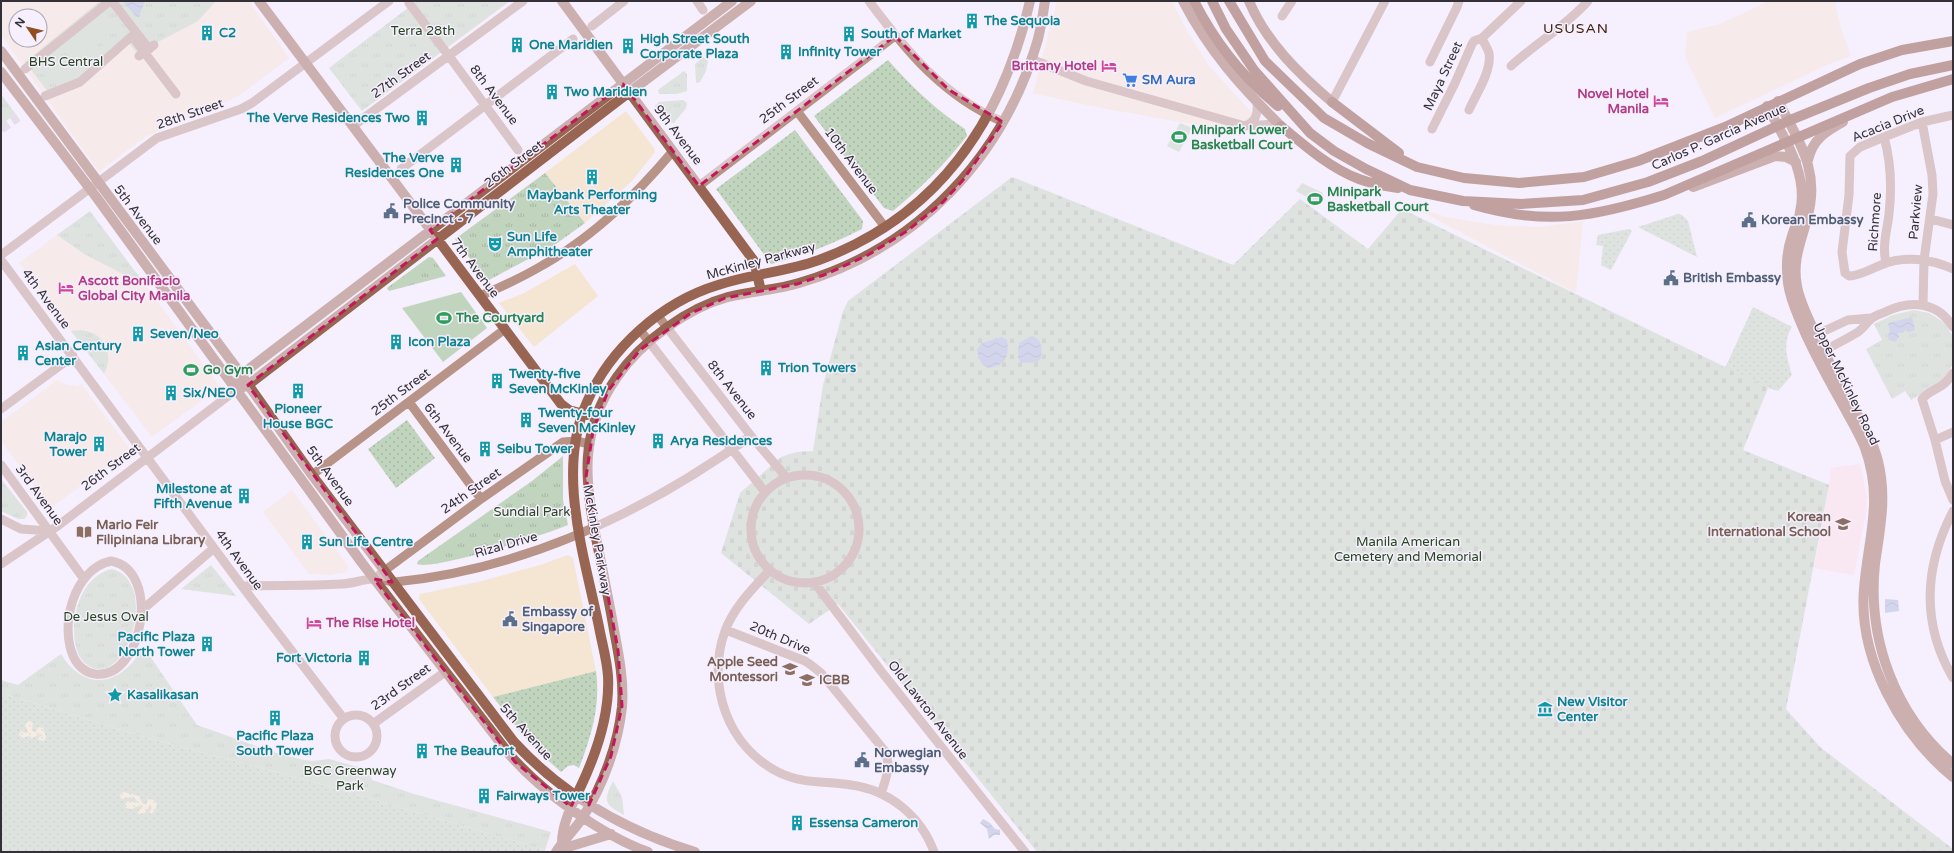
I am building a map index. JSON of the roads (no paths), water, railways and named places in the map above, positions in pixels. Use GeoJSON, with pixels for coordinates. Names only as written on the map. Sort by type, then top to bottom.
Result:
{"type":"FeatureCollection","features":[{"type":"Feature","properties":{"kind":"main road","name":"7th Avenue"},"geometry":{"type":"LineString","coordinates":[[259,1],[561,404],[569,410],[596,417]]}},
{"type":"Feature","properties":{"kind":"main road","name":"9th Avenue"},"geometry":{"type":"LineString","coordinates":[[562,1],[754,261],[761,291]]}},
{"type":"Feature","properties":{"kind":"main road","name":"26th Street"},"geometry":{"type":"LineString","coordinates":[[236,390],[248,385],[437,239],[732,1]]}},
{"type":"Feature","properties":{"kind":"main road","name":"26th Street"},"geometry":{"type":"LineString","coordinates":[[241,375],[430,230],[626,88],[751,1]]}},
{"type":"Feature","properties":{"kind":"main road","name":"McKinley Parkway"},"geometry":{"type":"LineString","coordinates":[[559,848],[571,807],[596,752],[603,727],[607,704],[608,676],[580,534],[572,477],[576,441],[582,414],[596,382],[617,354],[640,330],[683,300],[706,288],[819,260],[860,241],[885,227],[916,205],[932,190],[962,156],[988,115],[1003,86],[1015,57],[1030,1]]}},
{"type":"Feature","properties":{"kind":"main road","name":"McKinley Parkway"},"geometry":{"type":"LineString","coordinates":[[559,848],[583,816],[611,756],[618,730],[622,706],[622,676],[618,650],[594,528],[586,477],[590,444],[596,417],[608,391],[619,375],[649,342],[667,328],[691,313],[725,298],[797,284],[824,275],[868,255],[907,231],[943,202],[963,180],[978,160],[1003,122],[1019,92],[1038,38],[1045,1]]}},
{"type":"Feature","properties":{"kind":"main road"},"geometry":{"type":"LineString","coordinates":[[1183,1],[1196,26],[1218,58],[1257,102],[1281,126],[1318,155],[1354,177],[1370,183],[1410,190]]}},
{"type":"Feature","properties":{"kind":"main road"},"geometry":{"type":"LineString","coordinates":[[1194,1],[1218,42],[1241,72],[1250,82],[1310,133]]}},
{"type":"Feature","properties":{"kind":"main road","name":"Carlos P. Garcia Avenue"},"geometry":{"type":"LineString","coordinates":[[1212,1],[1226,29],[1254,70],[1310,133],[1334,151],[1366,169],[1410,190],[1463,201],[1521,204],[1583,200],[1648,182],[1702,161],[1788,121],[1869,88],[1910,74],[1953,65]]}},
{"type":"Feature","properties":{"kind":"main road","name":"Carlos P. Garcia Avenue"},"geometry":{"type":"LineString","coordinates":[[1229,1],[1265,61],[1324,118],[1367,143],[1417,167],[1464,178],[1519,183],[1584,177],[1638,161],[1689,142],[1860,64],[1902,50],[1953,41]]}},
{"type":"Feature","properties":{"kind":"main road"},"geometry":{"type":"LineString","coordinates":[[1249,1],[1288,62],[1332,102],[1417,167]]}},
{"type":"Feature","properties":{"kind":"main road","name":"5th Avenue"},"geometry":{"type":"LineString","coordinates":[[1,51],[241,375],[312,475],[514,742],[535,764],[589,805],[620,822],[695,852]]}},
{"type":"Feature","properties":{"kind":"main road","name":"5th Avenue"},"geometry":{"type":"LineString","coordinates":[[1,72],[89,188],[374,579],[515,762],[540,784],[583,816],[611,834],[648,852]]}},
{"type":"Feature","properties":{"kind":"main road"},"geometry":{"type":"LineString","coordinates":[[1664,195],[1878,103],[1912,90],[1953,79]]}},
{"type":"Feature","properties":{"kind":"main road","name":"Upper McKinley Road"},"geometry":{"type":"LineString","coordinates":[[1778,101],[1808,160],[1811,176],[1810,208],[1798,247],[1796,274],[1800,297],[1812,337]]}},
{"type":"Feature","properties":{"kind":"main road"},"geometry":{"type":"LineString","coordinates":[[1808,160],[1814,143],[1822,134],[1878,103]]}},
{"type":"Feature","properties":{"kind":"main road","name":"Upper McKinley Road"},"geometry":{"type":"LineString","coordinates":[[1768,106],[1796,162],[1801,180],[1802,202],[1790,245],[1787,277],[1791,298],[1820,353],[1865,447],[1869,463],[1875,507],[1874,607],[1878,639],[1883,659],[1893,684],[1906,707],[1928,739],[1953,764]]}},
{"type":"Feature","properties":{"kind":"main road"},"geometry":{"type":"LineString","coordinates":[[1449,198],[1517,216],[1557,218],[1602,213],[1724,176],[1775,156],[1786,157],[1796,162]]}},
{"type":"Feature","properties":{"kind":"main road"},"geometry":{"type":"LineString","coordinates":[[236,390],[241,375]]}},
{"type":"Feature","properties":{"kind":"main road","name":"Upper McKinley Road"},"geometry":{"type":"LineString","coordinates":[[1874,546],[1864,591],[1865,624],[1881,680],[1914,739],[1933,760],[1953,777]]}},
{"type":"Feature","properties":{"kind":"main road"},"geometry":{"type":"LineString","coordinates":[[559,848],[611,834]]}},
{"type":"Feature","properties":{"kind":"street"},"geometry":{"type":"LineString","coordinates":[[25,69],[111,1],[151,47],[139,56]]}},
{"type":"Feature","properties":{"kind":"street","name":"28th Street"},"geometry":{"type":"LineString","coordinates":[[1,255],[157,138],[242,109],[252,104],[390,1]]}},
{"type":"Feature","properties":{"kind":"street","name":"27th Street"},"geometry":{"type":"LineString","coordinates":[[353,126],[447,54],[522,1]]}},
{"type":"Feature","properties":{"kind":"street"},"geometry":{"type":"LineString","coordinates":[[592,26],[624,1]]}},
{"type":"Feature","properties":{"kind":"street"},"geometry":{"type":"LineString","coordinates":[[697,1],[703,10]]}},
{"type":"Feature","properties":{"kind":"street"},"geometry":{"type":"LineString","coordinates":[[869,1],[895,36],[932,76],[949,90],[988,115],[1003,122]]}},
{"type":"Feature","properties":{"kind":"street"},"geometry":{"type":"LineString","coordinates":[[1282,16],[1292,1]]}},
{"type":"Feature","properties":{"kind":"street"},"geometry":{"type":"LineString","coordinates":[[1332,102],[1385,1]]}},
{"type":"Feature","properties":{"kind":"street"},"geometry":{"type":"LineString","coordinates":[[1430,62],[1459,1]]}},
{"type":"Feature","properties":{"kind":"street","name":"Maya Street"},"geometry":{"type":"LineString","coordinates":[[1432,129],[1474,41],[1482,38],[1521,1]]}},
{"type":"Feature","properties":{"kind":"street"},"geometry":{"type":"LineString","coordinates":[[1511,66],[1528,50],[1577,14],[1588,1]]}},
{"type":"Feature","properties":{"kind":"street","name":"8th Avenue"},"geometry":{"type":"LineString","coordinates":[[409,3],[518,150]]}},
{"type":"Feature","properties":{"kind":"street"},"geometry":{"type":"LineString","coordinates":[[45,96],[80,82],[132,36],[176,94]]}},
{"type":"Feature","properties":{"kind":"street","name":"25th Street"},"geometry":{"type":"LineString","coordinates":[[699,186],[895,36]]}},
{"type":"Feature","properties":{"kind":"street"},"geometry":{"type":"LineString","coordinates":[[1469,110],[1485,76],[1489,60],[1488,52],[1482,38]]}},
{"type":"Feature","properties":{"kind":"street"},"geometry":{"type":"LineString","coordinates":[[401,169],[573,39]]}},
{"type":"Feature","properties":{"kind":"street"},"geometry":{"type":"LineString","coordinates":[[1031,59],[1086,81],[1245,126],[1274,124],[1281,126]]}},
{"type":"Feature","properties":{"kind":"street"},"geometry":{"type":"LineString","coordinates":[[1245,126],[1251,124],[1257,116],[1257,102]]}},
{"type":"Feature","properties":{"kind":"street","name":"10th Avenue"},"geometry":{"type":"LineString","coordinates":[[797,111],[885,227]]}},
{"type":"Feature","properties":{"kind":"street","name":"Acacia Drive"},"geometry":{"type":"LineString","coordinates":[[1953,115],[1922,122],[1884,137],[1860,147],[1850,156],[1850,195],[1842,252],[1846,273],[1849,276],[1886,263],[1907,259],[1936,262],[1953,270]]}},
{"type":"Feature","properties":{"kind":"street","name":"Parkview"},"geometry":{"type":"LineString","coordinates":[[1922,122],[1932,175],[1931,219],[1924,260],[1923,305]]}},
{"type":"Feature","properties":{"kind":"street","name":"Richmore"},"geometry":{"type":"LineString","coordinates":[[1884,137],[1890,158],[1891,177],[1889,214],[1883,247],[1886,263]]}},
{"type":"Feature","properties":{"kind":"street"},"geometry":{"type":"LineString","coordinates":[[480,296],[543,265],[580,241],[604,223],[643,186],[673,151]]}},
{"type":"Feature","properties":{"kind":"street"},"geometry":{"type":"LineString","coordinates":[[1931,219],[1953,225]]}},
{"type":"Feature","properties":{"kind":"street","name":"4th Avenue"},"geometry":{"type":"LineString","coordinates":[[1,260],[242,586],[344,719]]}},
{"type":"Feature","properties":{"kind":"street"},"geometry":{"type":"LineString","coordinates":[[1820,353],[1858,332],[1866,326],[1872,318],[1892,308],[1905,304],[1923,305],[1943,316],[1953,327]]}},
{"type":"Feature","properties":{"kind":"street","name":"8th Avenue"},"geometry":{"type":"LineString","coordinates":[[658,316],[751,436],[787,478]]}},
{"type":"Feature","properties":{"kind":"street"},"geometry":{"type":"LineString","coordinates":[[1812,337],[1852,318],[1872,318]]}},
{"type":"Feature","properties":{"kind":"street","name":"25th Street"},"geometry":{"type":"LineString","coordinates":[[312,475],[505,329]]}},
{"type":"Feature","properties":{"kind":"street"},"geometry":{"type":"LineString","coordinates":[[640,330],[765,492]]}},
{"type":"Feature","properties":{"kind":"street"},"geometry":{"type":"LineString","coordinates":[[1,409],[73,356]]}},
{"type":"Feature","properties":{"kind":"street"},"geometry":{"type":"LineString","coordinates":[[1953,373],[1941,388],[1925,395],[1922,399],[1949,479],[1953,500]]}},
{"type":"Feature","properties":{"kind":"street","name":"26th Street"},"geometry":{"type":"LineString","coordinates":[[1,564],[49,531],[236,390]]}},
{"type":"Feature","properties":{"kind":"street","name":"6th Avenue"},"geometry":{"type":"LineString","coordinates":[[408,402],[481,499]]}},
{"type":"Feature","properties":{"kind":"street"},"geometry":{"type":"LineString","coordinates":[[1935,440],[1953,432]]}},
{"type":"Feature","properties":{"kind":"street","name":"Rizal Drive"},"geometry":{"type":"LineString","coordinates":[[242,586],[341,584],[374,579],[392,582],[447,574],[498,562],[580,534],[657,497],[732,450],[751,436]]}},
{"type":"Feature","properties":{"kind":"street","name":"24th Street"},"geometry":{"type":"LineString","coordinates":[[374,579],[481,499],[563,442],[576,441],[590,444]]}},
{"type":"Feature","properties":{"kind":"street","name":"3rd Avenue"},"geometry":{"type":"LineString","coordinates":[[1,465],[84,579]]}},
{"type":"Feature","properties":{"kind":"street"},"geometry":{"type":"LineString","coordinates":[[804,474],[830,480],[844,491],[854,505],[857,514],[859,527],[858,540],[849,560],[834,574],[814,582],[790,581],[770,570],[757,553],[751,532],[754,511],[765,492],[775,484],[787,478],[804,474]]}},
{"type":"Feature","properties":{"kind":"street"},"geometry":{"type":"LineString","coordinates":[[1953,511],[1934,557],[1930,594],[1933,627],[1940,649],[1953,678]]}},
{"type":"Feature","properties":{"kind":"street"},"geometry":{"type":"LineString","coordinates":[[1,519],[21,529],[49,531]]}},
{"type":"Feature","properties":{"kind":"street"},"geometry":{"type":"LineString","coordinates":[[142,610],[214,548]]}},
{"type":"Feature","properties":{"kind":"street"},"geometry":{"type":"LineString","coordinates":[[117,562],[131,573],[136,582],[141,599],[141,622],[130,654],[114,669],[101,674],[86,671],[80,666],[73,655],[68,630],[71,608],[84,579],[104,563],[117,562]]}},
{"type":"Feature","properties":{"kind":"street"},"geometry":{"type":"LineString","coordinates":[[770,570],[744,598],[726,630],[718,662],[720,698],[726,715],[746,748],[766,766],[791,778],[814,783],[859,786],[881,794],[903,807],[915,819],[928,837],[934,852]]}},
{"type":"Feature","properties":{"kind":"street","name":"Old Lawton Avenue"},"geometry":{"type":"LineString","coordinates":[[814,582],[881,671],[1025,852]]}},
{"type":"Feature","properties":{"kind":"street","name":"20th Drive"},"geometry":{"type":"LineString","coordinates":[[726,630],[805,661],[820,673],[884,750],[887,756],[888,767],[881,794]]}},
{"type":"Feature","properties":{"kind":"street","name":"23rd Street"},"geometry":{"type":"LineString","coordinates":[[373,724],[445,672]]}},
{"type":"Feature","properties":{"kind":"street"},"geometry":{"type":"LineString","coordinates":[[356,715],[368,719],[373,724],[377,737],[375,744],[366,754],[352,756],[346,754],[337,744],[336,730],[344,719],[356,715]]}},
{"type":"Feature","properties":{"kind":"water"},"geometry":{"type":"Polygon","coordinates":[[[124,1],[145,1],[138,18],[125,4],[124,1]]]}},
{"type":"Feature","properties":{"kind":"water"},"geometry":{"type":"Polygon","coordinates":[[[1912,317],[1915,330],[1908,332],[1905,330],[1903,333],[1898,333],[1899,337],[1895,342],[1889,340],[1888,336],[1890,332],[1888,323],[1912,317]]]}},
{"type":"Feature","properties":{"kind":"water"},"geometry":{"type":"Polygon","coordinates":[[[1031,336],[1035,337],[1039,341],[1041,347],[1041,358],[1038,362],[1021,363],[1018,358],[1019,343],[1031,336]]]}},
{"type":"Feature","properties":{"kind":"water"},"geometry":{"type":"Polygon","coordinates":[[[1002,337],[1007,340],[1007,356],[999,365],[988,368],[980,360],[977,349],[982,343],[1002,337]]]}},
{"type":"Feature","properties":{"kind":"water"},"geometry":{"type":"Polygon","coordinates":[[[1885,599],[1898,600],[1899,611],[1885,613],[1885,599]]]}},
{"type":"Feature","properties":{"kind":"water"},"geometry":{"type":"Polygon","coordinates":[[[983,819],[990,823],[995,829],[1000,830],[1000,835],[994,835],[989,839],[987,829],[980,823],[983,819]]]}},
{"type":"Feature","properties":{"kind":"tunnel"},"geometry":{"type":"LineString","coordinates":[[1,129],[18,117]]}},
{"type":"Feature","properties":{"kind":"place","name":"The Sequoia"},"geometry":{"type":"Point","coordinates":[972,21]}},
{"type":"Feature","properties":{"kind":"place","name":"C2"},"geometry":{"type":"Point","coordinates":[207,33]}},
{"type":"Feature","properties":{"kind":"place","name":"South of Market"},"geometry":{"type":"Point","coordinates":[849,34]}},
{"type":"Feature","properties":{"kind":"place","name":"One Maridien"},"geometry":{"type":"Point","coordinates":[517,45]}},
{"type":"Feature","properties":{"kind":"place","name":"High Street South Corporate Plaza"},"geometry":{"type":"Point","coordinates":[628,46]}},
{"type":"Feature","properties":{"kind":"place","name":"Infinity Tower"},"geometry":{"type":"Point","coordinates":[786,52]}},
{"type":"Feature","properties":{"kind":"place","name":"Brittany Hotel"},"geometry":{"type":"Point","coordinates":[1109,66]}},
{"type":"Feature","properties":{"kind":"place","name":"SM Aura"},"geometry":{"type":"Point","coordinates":[1130,80]}},
{"type":"Feature","properties":{"kind":"place","name":"Two Maridien"},"geometry":{"type":"Point","coordinates":[552,92]}},
{"type":"Feature","properties":{"kind":"place","name":"Novel Hotel Manila"},"geometry":{"type":"Point","coordinates":[1661,101]}},
{"type":"Feature","properties":{"kind":"place","name":"The Verve Residences Two"},"geometry":{"type":"Point","coordinates":[422,118]}},
{"type":"Feature","properties":{"kind":"place","name":"Minipark Lower Basketball Court"},"geometry":{"type":"Point","coordinates":[1179,137]}},
{"type":"Feature","properties":{"kind":"place","name":"The Verve Residences One"},"geometry":{"type":"Point","coordinates":[456,165]}},
{"type":"Feature","properties":{"kind":"place","name":"Maybank Performing Arts Theater"},"geometry":{"type":"Point","coordinates":[592,177]}},
{"type":"Feature","properties":{"kind":"place","name":"Minipark Basketball Court"},"geometry":{"type":"Point","coordinates":[1315,199]}},
{"type":"Feature","properties":{"kind":"place","name":"Police Community Precinct - 7"},"geometry":{"type":"Point","coordinates":[391,211]}},
{"type":"Feature","properties":{"kind":"place","name":"Korean Embassy"},"geometry":{"type":"Point","coordinates":[1749,220]}},
{"type":"Feature","properties":{"kind":"place","name":"Sun Life Amphitheater"},"geometry":{"type":"Point","coordinates":[495,244]}},
{"type":"Feature","properties":{"kind":"place","name":"British Embassy"},"geometry":{"type":"Point","coordinates":[1671,278]}},
{"type":"Feature","properties":{"kind":"place","name":"Ascott Bonifacio Global City Manila"},"geometry":{"type":"Point","coordinates":[66,288]}},
{"type":"Feature","properties":{"kind":"place","name":"The Courtyard"},"geometry":{"type":"Point","coordinates":[444,318]}},
{"type":"Feature","properties":{"kind":"place","name":"Seven/Neo"},"geometry":{"type":"Point","coordinates":[138,334]}},
{"type":"Feature","properties":{"kind":"place","name":"Icon Plaza"},"geometry":{"type":"Point","coordinates":[396,342]}},
{"type":"Feature","properties":{"kind":"place","name":"Asian Century Center"},"geometry":{"type":"Point","coordinates":[23,353]}},
{"type":"Feature","properties":{"kind":"place","name":"Trion Towers"},"geometry":{"type":"Point","coordinates":[766,368]}},
{"type":"Feature","properties":{"kind":"place","name":"Go Gym"},"geometry":{"type":"Point","coordinates":[191,370]}},
{"type":"Feature","properties":{"kind":"place","name":"Twenty-five Seven McKinley"},"geometry":{"type":"Point","coordinates":[497,381]}},
{"type":"Feature","properties":{"kind":"place","name":"Pioneer House BGC"},"geometry":{"type":"Point","coordinates":[298,391]}},
{"type":"Feature","properties":{"kind":"place","name":"Six/NEO"},"geometry":{"type":"Point","coordinates":[171,393]}},
{"type":"Feature","properties":{"kind":"place","name":"Twenty-four Seven McKinley"},"geometry":{"type":"Point","coordinates":[526,420]}},
{"type":"Feature","properties":{"kind":"place","name":"Arya Residences"},"geometry":{"type":"Point","coordinates":[658,441]}},
{"type":"Feature","properties":{"kind":"place","name":"Marajo Tower"},"geometry":{"type":"Point","coordinates":[99,444]}},
{"type":"Feature","properties":{"kind":"place","name":"Seibu Tower"},"geometry":{"type":"Point","coordinates":[485,449]}},
{"type":"Feature","properties":{"kind":"place","name":"Milestone at Fifth Avenue"},"geometry":{"type":"Point","coordinates":[244,496]}},
{"type":"Feature","properties":{"kind":"place","name":"Korean International School"},"geometry":{"type":"Point","coordinates":[1843,524]}},
{"type":"Feature","properties":{"kind":"place","name":"Mario Feir Filipiniana Library"},"geometry":{"type":"Point","coordinates":[84,532]}},
{"type":"Feature","properties":{"kind":"place","name":"Sun Life Centre"},"geometry":{"type":"Point","coordinates":[307,542]}},
{"type":"Feature","properties":{"kind":"place","name":"Embassy of Singapore"},"geometry":{"type":"Point","coordinates":[510,619]}},
{"type":"Feature","properties":{"kind":"place","name":"The Rise Hotel"},"geometry":{"type":"Point","coordinates":[314,623]}},
{"type":"Feature","properties":{"kind":"place","name":"Pacific Plaza North Tower"},"geometry":{"type":"Point","coordinates":[207,644]}},
{"type":"Feature","properties":{"kind":"place","name":"Fort Victoria"},"geometry":{"type":"Point","coordinates":[364,658]}},
{"type":"Feature","properties":{"kind":"place","name":"Apple Seed Montessori"},"geometry":{"type":"Point","coordinates":[790,669]}},
{"type":"Feature","properties":{"kind":"place","name":"ICBB"},"geometry":{"type":"Point","coordinates":[807,680]}},
{"type":"Feature","properties":{"kind":"place","name":"Kasalikasan"},"geometry":{"type":"Point","coordinates":[115,695]}},
{"type":"Feature","properties":{"kind":"place","name":"New Visitor Center"},"geometry":{"type":"Point","coordinates":[1545,709]}},
{"type":"Feature","properties":{"kind":"place","name":"Pacific Plaza South Tower"},"geometry":{"type":"Point","coordinates":[275,718]}},
{"type":"Feature","properties":{"kind":"place","name":"The Beaufort"},"geometry":{"type":"Point","coordinates":[422,751]}},
{"type":"Feature","properties":{"kind":"place","name":"Norwegian Embassy"},"geometry":{"type":"Point","coordinates":[862,760]}},
{"type":"Feature","properties":{"kind":"place","name":"Fairways Tower"},"geometry":{"type":"Point","coordinates":[484,796]}},
{"type":"Feature","properties":{"kind":"place","name":"Essensa Cameron"},"geometry":{"type":"Point","coordinates":[797,823]}},
{"type":"Feature","properties":{"kind":"district","name":"USUSAN"},"geometry":{"type":"Point","coordinates":[1576,28]}},
{"type":"Feature","properties":{"kind":"park label","name":"Terra 28th"},"geometry":{"type":"Point","coordinates":[423,31]}},
{"type":"Feature","properties":{"kind":"park label","name":"BHS Central"},"geometry":{"type":"Point","coordinates":[66,62]}},
{"type":"Feature","properties":{"kind":"park label","name":"Sundial Park"},"geometry":{"type":"Point","coordinates":[532,512]}},
{"type":"Feature","properties":{"kind":"park label","name":"Manila American Cemetery and Memorial"},"geometry":{"type":"Point","coordinates":[1408,550]}},
{"type":"Feature","properties":{"kind":"park label","name":"De Jesus Oval"},"geometry":{"type":"Point","coordinates":[106,617]}},
{"type":"Feature","properties":{"kind":"park label","name":"BGC Greenway Park"},"geometry":{"type":"Point","coordinates":[350,778]}}]}
